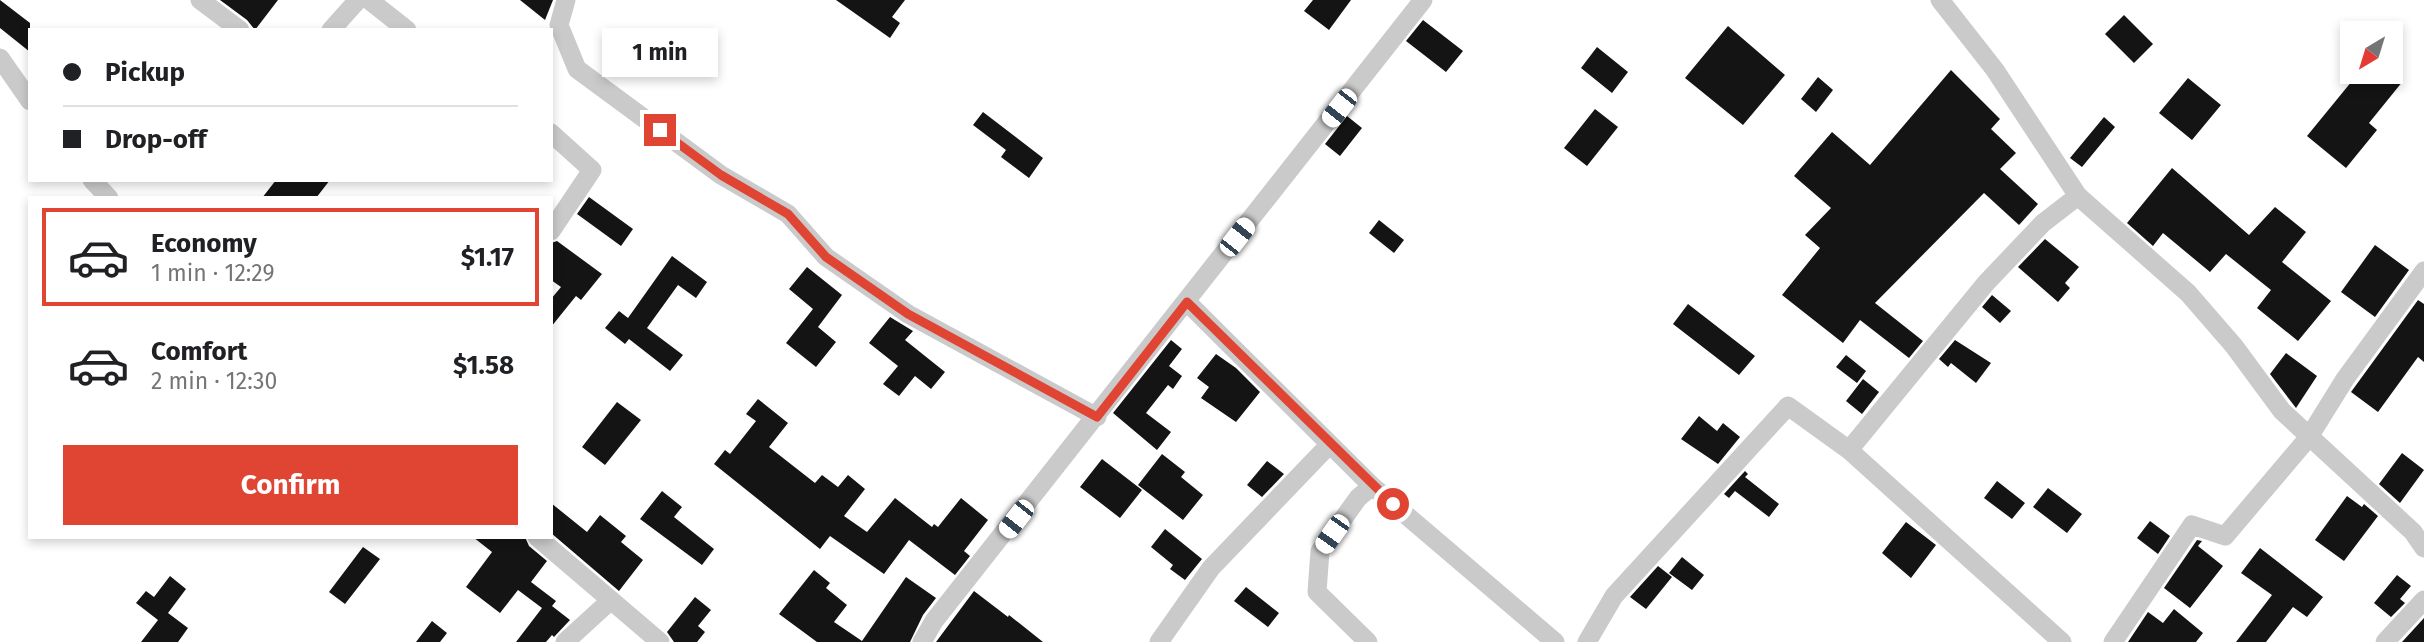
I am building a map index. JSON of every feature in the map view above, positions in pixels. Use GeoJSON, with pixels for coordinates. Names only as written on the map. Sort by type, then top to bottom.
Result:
{"type":"FeatureCollection","features":[{"type":"Feature","properties":{"kind":"street"},"geometry":{"type":"LineString","coordinates":[[200,0],[237,28]]}},
{"type":"Feature","properties":{"kind":"street"},"geometry":{"type":"LineString","coordinates":[[333,28],[358,0]]}},
{"type":"Feature","properties":{"kind":"street"},"geometry":{"type":"LineString","coordinates":[[369,0],[404,28]]}},
{"type":"Feature","properties":{"kind":"street"},"geometry":{"type":"LineString","coordinates":[[566,0],[559,25],[577,69],[721,175],[788,214],[826,257],[908,314],[1097,417]]}},
{"type":"Feature","properties":{"kind":"street"},"geometry":{"type":"LineString","coordinates":[[922,642],[934,621],[1423,0]]}},
{"type":"Feature","properties":{"kind":"street"},"geometry":{"type":"LineString","coordinates":[[1940,0],[1995,70],[2078,196],[2188,293],[2234,346],[2282,411],[2413,532],[2424,548]]}},
{"type":"Feature","properties":{"kind":"street"},"geometry":{"type":"LineString","coordinates":[[0,58],[28,98]]}},
{"type":"Feature","properties":{"kind":"street"},"geometry":{"type":"LineString","coordinates":[[553,135],[592,170],[553,228]]}},
{"type":"Feature","properties":{"kind":"street"},"geometry":{"type":"LineString","coordinates":[[94,182],[107,196]]}},
{"type":"Feature","properties":{"kind":"street"},"geometry":{"type":"LineString","coordinates":[[1849,450],[1986,283],[2043,223],[2078,196]]}},
{"type":"Feature","properties":{"kind":"street"},"geometry":{"type":"LineString","coordinates":[[2113,642],[2192,525],[2225,536],[2309,437],[2344,379],[2424,271]]}},
{"type":"Feature","properties":{"kind":"street"},"geometry":{"type":"LineString","coordinates":[[1187,302],[1372,486],[1555,642]]}},
{"type":"Feature","properties":{"kind":"street"},"geometry":{"type":"LineString","coordinates":[[1587,642],[1614,596],[1788,406],[1849,450],[2062,642]]}},
{"type":"Feature","properties":{"kind":"street"},"geometry":{"type":"LineString","coordinates":[[1158,642],[1211,568],[1330,444]]}},
{"type":"Feature","properties":{"kind":"street"},"geometry":{"type":"LineString","coordinates":[[1368,642],[1317,592],[1320,551],[1357,498],[1372,486]]}},
{"type":"Feature","properties":{"kind":"street"},"geometry":{"type":"LineString","coordinates":[[539,539],[660,642]]}},
{"type":"Feature","properties":{"kind":"street"},"geometry":{"type":"LineString","coordinates":[[565,642],[611,600]]}},
{"type":"Feature","properties":{"kind":"street"},"geometry":{"type":"LineString","coordinates":[[2385,642],[2424,600]]}},
{"type":"Feature","properties":{"kind":"building"},"geometry":{"type":"Polygon","coordinates":[[[0,0],[30,23],[28,50],[0,28],[0,0]]]}},
{"type":"Feature","properties":{"kind":"building"},"geometry":{"type":"Polygon","coordinates":[[[220,0],[278,0],[257,28],[220,0]]]}},
{"type":"Feature","properties":{"kind":"building"},"geometry":{"type":"Polygon","coordinates":[[[520,0],[553,0],[545,20],[520,0]]]}},
{"type":"Feature","properties":{"kind":"building"},"geometry":{"type":"Polygon","coordinates":[[[836,0],[905,0],[892,17],[900,23],[890,38],[836,0]]]}},
{"type":"Feature","properties":{"kind":"building"},"geometry":{"type":"Polygon","coordinates":[[[1313,0],[1351,0],[1329,30],[1304,11],[1313,0]]]}},
{"type":"Feature","properties":{"kind":"building"},"geometry":{"type":"Polygon","coordinates":[[[2124,15],[2153,44],[2134,63],[2105,34],[2124,15]]]}},
{"type":"Feature","properties":{"kind":"building"},"geometry":{"type":"Polygon","coordinates":[[[1423,20],[1463,51],[1446,72],[1406,41],[1423,20]]]}},
{"type":"Feature","properties":{"kind":"building"},"geometry":{"type":"Polygon","coordinates":[[[1728,26],[1785,75],[1743,125],[1685,78],[1728,26]]]}},
{"type":"Feature","properties":{"kind":"building"},"geometry":{"type":"Polygon","coordinates":[[[1597,47],[1628,72],[1612,93],[1581,68],[1597,47]]]}},
{"type":"Feature","properties":{"kind":"building"},"geometry":{"type":"Polygon","coordinates":[[[1951,70],[2000,119],[1991,129],[2016,153],[2000,169],[2038,204],[2019,225],[1984,193],[1875,303],[1923,341],[1909,358],[1860,320],[1843,343],[1782,295],[1820,248],[1805,235],[1831,208],[1794,176],[1832,132],[1870,165],[1951,70]]]}},
{"type":"Feature","properties":{"kind":"building"},"geometry":{"type":"Polygon","coordinates":[[[1818,77],[1833,90],[1816,112],[1801,99],[1818,77]]]}},
{"type":"Feature","properties":{"kind":"building"},"geometry":{"type":"Polygon","coordinates":[[[2188,78],[2221,105],[2192,140],[2159,113],[2188,78]]]}},
{"type":"Feature","properties":{"kind":"building"},"geometry":{"type":"Polygon","coordinates":[[[2350,84],[2401,84],[2369,123],[2377,130],[2346,168],[2307,136],[2350,84]]]}},
{"type":"Feature","properties":{"kind":"building"},"geometry":{"type":"Polygon","coordinates":[[[1595,109],[1618,127],[1587,166],[1564,148],[1595,109]]]}},
{"type":"Feature","properties":{"kind":"building"},"geometry":{"type":"Polygon","coordinates":[[[983,112],[1043,158],[1029,178],[1001,157],[1006,150],[973,125],[983,112]]]}},
{"type":"Feature","properties":{"kind":"building"},"geometry":{"type":"Polygon","coordinates":[[[1347,116],[1362,128],[1340,156],[1325,144],[1347,116]]]}},
{"type":"Feature","properties":{"kind":"building"},"geometry":{"type":"Polygon","coordinates":[[[2104,117],[2115,127],[2082,167],[2070,158],[2104,117]]]}},
{"type":"Feature","properties":{"kind":"building"},"geometry":{"type":"Polygon","coordinates":[[[2172,168],[2249,235],[2275,207],[2306,232],[2282,262],[2331,301],[2298,341],[2257,308],[2271,290],[2226,254],[2210,272],[2163,233],[2153,246],[2127,223],[2172,168]]]}},
{"type":"Feature","properties":{"kind":"building"},"geometry":{"type":"Polygon","coordinates":[[[274,182],[328,182],[318,196],[264,196],[274,182]]]}},
{"type":"Feature","properties":{"kind":"building"},"geometry":{"type":"Polygon","coordinates":[[[589,197],[633,229],[621,246],[577,214],[589,197]]]}},
{"type":"Feature","properties":{"kind":"building"},"geometry":{"type":"Polygon","coordinates":[[[1379,220],[1404,240],[1394,253],[1369,233],[1379,220]]]}},
{"type":"Feature","properties":{"kind":"building"},"geometry":{"type":"Polygon","coordinates":[[[2045,239],[2079,267],[2065,283],[2070,288],[2058,302],[2018,267],[2045,239]]]}},
{"type":"Feature","properties":{"kind":"building"},"geometry":{"type":"Polygon","coordinates":[[[557,241],[602,274],[581,300],[576,296],[553,325],[553,297],[561,287],[553,281],[553,242],[557,241]]]}},
{"type":"Feature","properties":{"kind":"building"},"geometry":{"type":"Polygon","coordinates":[[[2375,245],[2409,270],[2375,317],[2341,292],[2375,245]]]}},
{"type":"Feature","properties":{"kind":"building"},"geometry":{"type":"Polygon","coordinates":[[[672,256],[707,282],[696,298],[678,285],[647,328],[683,355],[670,371],[629,339],[625,344],[605,328],[619,311],[628,318],[672,256]]]}},
{"type":"Feature","properties":{"kind":"building"},"geometry":{"type":"Polygon","coordinates":[[[807,267],[842,295],[818,327],[836,342],[816,367],[786,343],[813,309],[789,289],[807,267]]]}},
{"type":"Feature","properties":{"kind":"building"},"geometry":{"type":"Polygon","coordinates":[[[1992,295],[2011,311],[2000,323],[1982,307],[1992,295]]]}},
{"type":"Feature","properties":{"kind":"building"},"geometry":{"type":"Polygon","coordinates":[[[2418,300],[2424,304],[2424,362],[2418,357],[2378,412],[2351,392],[2418,300]]]}},
{"type":"Feature","properties":{"kind":"building"},"geometry":{"type":"Polygon","coordinates":[[[1688,304],[1755,356],[1739,375],[1673,324],[1688,304]]]}},
{"type":"Feature","properties":{"kind":"building"},"geometry":{"type":"Polygon","coordinates":[[[890,317],[913,331],[905,340],[945,372],[931,389],[915,376],[899,396],[883,384],[898,366],[869,343],[890,317]]]}},
{"type":"Feature","properties":{"kind":"building"},"geometry":{"type":"Polygon","coordinates":[[[1171,340],[1182,349],[1169,366],[1182,376],[1173,389],[1168,385],[1146,413],[1171,432],[1157,450],[1113,413],[1171,340]]]}},
{"type":"Feature","properties":{"kind":"building"},"geometry":{"type":"Polygon","coordinates":[[[1955,340],[1991,363],[1976,383],[1951,363],[1948,367],[1939,359],[1955,340]]]}},
{"type":"Feature","properties":{"kind":"building"},"geometry":{"type":"Polygon","coordinates":[[[2286,353],[2317,376],[2296,408],[2270,374],[2286,353]]]}},
{"type":"Feature","properties":{"kind":"building"},"geometry":{"type":"Polygon","coordinates":[[[1216,354],[1236,368],[1260,392],[1236,422],[1201,398],[1209,387],[1197,378],[1216,354]]]}},
{"type":"Feature","properties":{"kind":"building"},"geometry":{"type":"Polygon","coordinates":[[[1846,355],[1866,371],[1857,383],[1836,367],[1846,355]]]}},
{"type":"Feature","properties":{"kind":"building"},"geometry":{"type":"Polygon","coordinates":[[[1863,379],[1879,392],[1862,414],[1846,401],[1863,379]]]}},
{"type":"Feature","properties":{"kind":"building"},"geometry":{"type":"Polygon","coordinates":[[[758,399],[788,423],[769,447],[815,483],[822,475],[838,487],[848,475],[865,489],[844,516],[867,532],[895,498],[932,527],[934,524],[938,527],[961,498],[988,520],[964,551],[970,556],[955,575],[909,540],[884,574],[830,536],[820,549],[714,464],[725,450],[730,454],[756,421],[746,414],[758,399]]]}},
{"type":"Feature","properties":{"kind":"building"},"geometry":{"type":"Polygon","coordinates":[[[617,402],[641,420],[605,465],[582,447],[617,402]]]}},
{"type":"Feature","properties":{"kind":"building"},"geometry":{"type":"Polygon","coordinates":[[[1699,416],[1717,431],[1723,423],[1740,437],[1718,464],[1681,439],[1699,416]]]}},
{"type":"Feature","properties":{"kind":"building"},"geometry":{"type":"Polygon","coordinates":[[[2402,453],[2424,470],[2400,503],[2379,484],[2402,453]]]}},
{"type":"Feature","properties":{"kind":"building"},"geometry":{"type":"Polygon","coordinates":[[[1162,454],[1185,472],[1181,477],[1203,495],[1183,520],[1138,485],[1162,454]]]}},
{"type":"Feature","properties":{"kind":"building"},"geometry":{"type":"Polygon","coordinates":[[[1102,459],[1142,490],[1120,518],[1080,487],[1102,459]]]}},
{"type":"Feature","properties":{"kind":"building"},"geometry":{"type":"Polygon","coordinates":[[[1267,461],[1284,474],[1262,497],[1247,485],[1267,461]]]}},
{"type":"Feature","properties":{"kind":"building"},"geometry":{"type":"Polygon","coordinates":[[[1745,471],[1748,474],[1745,477],[1779,504],[1769,517],[1735,491],[1729,498],[1724,494],[1745,471]]]}},
{"type":"Feature","properties":{"kind":"building"},"geometry":{"type":"Polygon","coordinates":[[[1997,481],[2025,503],[2012,519],[1984,498],[1997,481]]]}},
{"type":"Feature","properties":{"kind":"building"},"geometry":{"type":"Polygon","coordinates":[[[2048,488],[2082,514],[2067,533],[2033,507],[2048,488]]]}},
{"type":"Feature","properties":{"kind":"building"},"geometry":{"type":"Polygon","coordinates":[[[662,491],[682,507],[674,517],[714,549],[702,565],[640,519],[662,491]]]}},
{"type":"Feature","properties":{"kind":"building"},"geometry":{"type":"Polygon","coordinates":[[[2347,496],[2362,507],[2364,504],[2378,516],[2344,561],[2315,540],[2347,496]]]}},
{"type":"Feature","properties":{"kind":"building"},"geometry":{"type":"Polygon","coordinates":[[[553,505],[587,532],[600,515],[626,536],[621,542],[643,560],[619,591],[553,535],[553,505]]]}},
{"type":"Feature","properties":{"kind":"building"},"geometry":{"type":"Polygon","coordinates":[[[2150,521],[2170,536],[2158,554],[2137,538],[2150,521]]]}},
{"type":"Feature","properties":{"kind":"building"},"geometry":{"type":"Polygon","coordinates":[[[1906,522],[1936,545],[1911,578],[1882,553],[1906,522]]]}},
{"type":"Feature","properties":{"kind":"building"},"geometry":{"type":"Polygon","coordinates":[[[1165,529],[1202,559],[1185,580],[1170,569],[1173,565],[1151,547],[1165,529]]]}},
{"type":"Feature","properties":{"kind":"building"},"geometry":{"type":"Polygon","coordinates":[[[476,539],[526,539],[529,546],[547,561],[531,582],[556,601],[552,606],[570,620],[554,637],[552,635],[546,642],[516,642],[542,608],[518,590],[500,613],[466,587],[492,552],[476,539]]]}},
{"type":"Feature","properties":{"kind":"building"},"geometry":{"type":"Polygon","coordinates":[[[2197,540],[2202,541],[2198,546],[2223,566],[2190,608],[2164,588],[2197,540]]]}},
{"type":"Feature","properties":{"kind":"building"},"geometry":{"type":"Polygon","coordinates":[[[363,547],[380,559],[345,604],[329,592],[363,547]]]}},
{"type":"Feature","properties":{"kind":"building"},"geometry":{"type":"Polygon","coordinates":[[[2260,548],[2323,597],[2307,617],[2293,607],[2266,642],[2236,642],[2272,595],[2241,573],[2260,548]]]}},
{"type":"Feature","properties":{"kind":"building"},"geometry":{"type":"Polygon","coordinates":[[[1682,557],[1704,575],[1692,590],[1669,573],[1682,557]]]}},
{"type":"Feature","properties":{"kind":"building"},"geometry":{"type":"Polygon","coordinates":[[[1658,566],[1672,577],[1646,609],[1630,597],[1658,566]]]}},
{"type":"Feature","properties":{"kind":"building"},"geometry":{"type":"Polygon","coordinates":[[[814,570],[830,583],[826,588],[847,605],[834,622],[862,641],[906,577],[936,598],[923,615],[910,642],[817,642],[779,614],[814,570]]]}},
{"type":"Feature","properties":{"kind":"building"},"geometry":{"type":"Polygon","coordinates":[[[2397,575],[2411,586],[2400,599],[2405,603],[2391,617],[2374,603],[2397,575]]]}},
{"type":"Feature","properties":{"kind":"building"},"geometry":{"type":"Polygon","coordinates":[[[170,576],[186,589],[168,613],[188,628],[178,642],[141,642],[158,620],[136,603],[146,591],[154,597],[170,576]]]}},
{"type":"Feature","properties":{"kind":"building"},"geometry":{"type":"Polygon","coordinates":[[[1246,587],[1279,613],[1268,627],[1234,601],[1246,587]]]}},
{"type":"Feature","properties":{"kind":"building"},"geometry":{"type":"Polygon","coordinates":[[[974,591],[1008,617],[1009,615],[1043,642],[936,642],[974,591]]]}},
{"type":"Feature","properties":{"kind":"building"},"geometry":{"type":"Polygon","coordinates":[[[695,597],[711,610],[698,626],[705,632],[697,642],[674,642],[667,632],[695,597]]]}},
{"type":"Feature","properties":{"kind":"building"},"geometry":{"type":"Polygon","coordinates":[[[2174,609],[2203,633],[2196,642],[2128,642],[2148,612],[2163,623],[2174,609]]]}},
{"type":"Feature","properties":{"kind":"building"},"geometry":{"type":"Polygon","coordinates":[[[2424,618],[2424,642],[2402,642],[2424,618]]]}},
{"type":"Feature","properties":{"kind":"building"},"geometry":{"type":"Polygon","coordinates":[[[432,621],[447,633],[440,642],[416,642],[432,621]]]}},
{"type":"Feature","properties":{"kind":"route"},"geometry":{"type":"LineString","coordinates":[[660,130],[721,175],[788,214],[826,257],[908,314],[1097,417],[1187,302],[1393,504]]}}]}
